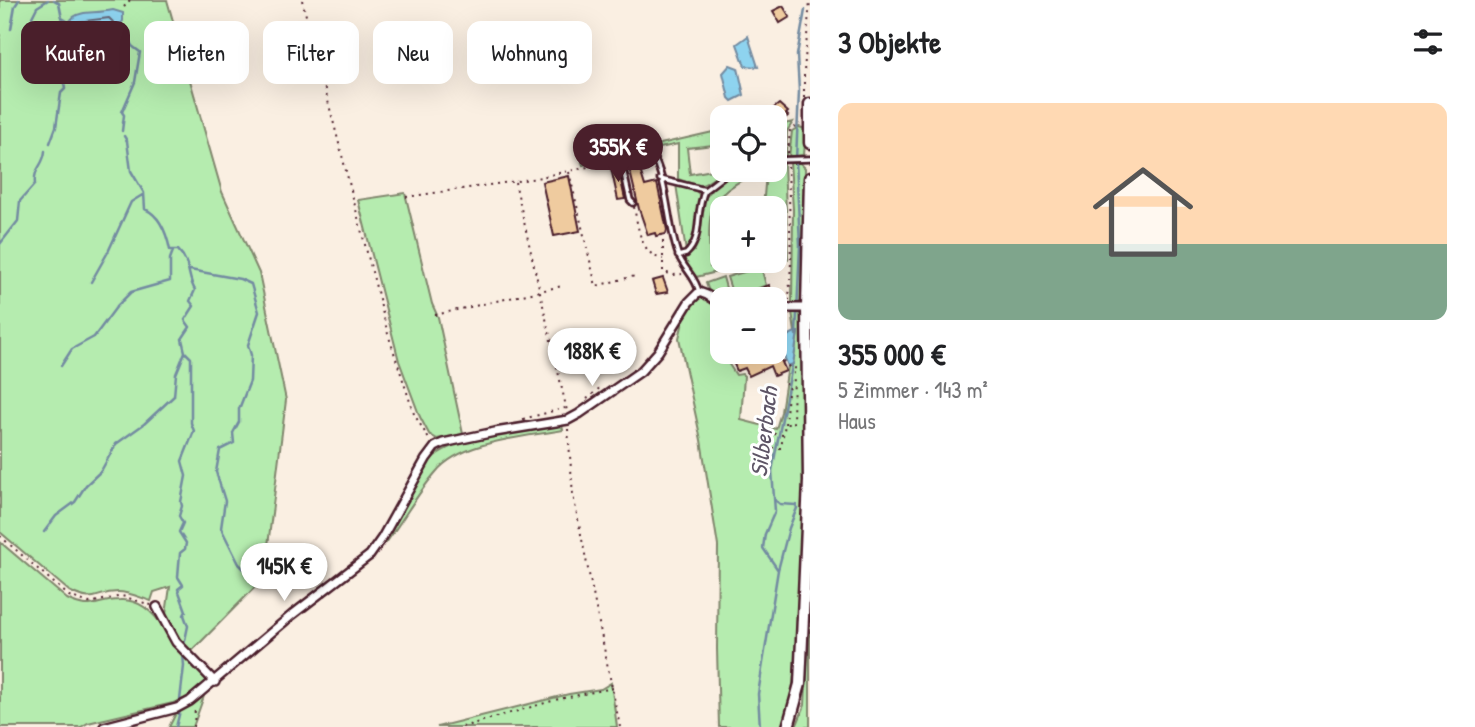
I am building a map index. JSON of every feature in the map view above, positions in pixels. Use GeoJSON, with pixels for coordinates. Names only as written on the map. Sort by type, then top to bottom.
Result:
{"type":"FeatureCollection","features":[{"type":"Feature","properties":{"kind":"main road"},"geometry":{"type":"LineString","coordinates":[[807,100],[810,143]]}},
{"type":"Feature","properties":{"kind":"main road"},"geometry":{"type":"LineString","coordinates":[[788,727],[799,692],[809,481],[809,382],[798,308],[810,177]]}},
{"type":"Feature","properties":{"kind":"street"},"geometry":{"type":"LineString","coordinates":[[104,727],[177,708],[192,699],[275,629],[370,555],[435,447],[566,413],[641,371],[658,352],[688,302],[699,292],[710,297]]}},
{"type":"Feature","properties":{"kind":"street"},"geometry":{"type":"LineString","coordinates":[[787,310],[798,308]]}},
{"type":"Feature","properties":{"kind":"street"},"geometry":{"type":"LineString","coordinates":[[157,607],[176,642],[215,682]]}},
{"type":"Feature","properties":{"kind":"lane"},"geometry":{"type":"LineString","coordinates":[[633,203],[621,160],[651,153],[660,179],[678,256],[696,282],[699,292]]}},
{"type":"Feature","properties":{"kind":"lane"},"geometry":{"type":"LineString","coordinates":[[790,160],[810,159]]}},
{"type":"Feature","properties":{"kind":"lane"},"geometry":{"type":"LineString","coordinates":[[660,179],[705,190]]}},
{"type":"Feature","properties":{"kind":"lane"},"geometry":{"type":"LineString","coordinates":[[678,256],[693,248],[697,239],[698,208],[705,190],[715,182]]}},
{"type":"Feature","properties":{"kind":"path"},"geometry":{"type":"LineString","coordinates":[[124,7],[130,0]]}},
{"type":"Feature","properties":{"kind":"path"},"geometry":{"type":"LineString","coordinates":[[302,0],[388,334],[414,414],[435,447]]}},
{"type":"Feature","properties":{"kind":"path"},"geometry":{"type":"LineString","coordinates":[[807,100],[807,25],[810,1]]}},
{"type":"Feature","properties":{"kind":"path"},"geometry":{"type":"LineString","coordinates":[[798,308],[791,261],[790,133],[792,126],[801,124]]}},
{"type":"Feature","properties":{"kind":"path"},"geometry":{"type":"LineString","coordinates":[[406,197],[515,182],[621,160]]}},
{"type":"Feature","properties":{"kind":"path"},"geometry":{"type":"LineString","coordinates":[[569,171],[596,286],[635,276]]}},
{"type":"Feature","properties":{"kind":"path"},"geometry":{"type":"LineString","coordinates":[[515,182],[566,413],[573,495],[620,727]]}},
{"type":"Feature","properties":{"kind":"path"},"geometry":{"type":"LineString","coordinates":[[633,203],[642,241],[655,257],[663,259]]}},
{"type":"Feature","properties":{"kind":"path"},"geometry":{"type":"LineString","coordinates":[[663,241],[663,272],[674,275],[689,273]]}},
{"type":"Feature","properties":{"kind":"path"},"geometry":{"type":"LineString","coordinates":[[435,315],[562,286]]}},
{"type":"Feature","properties":{"kind":"path"},"geometry":{"type":"LineString","coordinates":[[772,447],[779,448],[785,424],[793,368],[787,362]]}},
{"type":"Feature","properties":{"kind":"path"},"geometry":{"type":"LineString","coordinates":[[785,424],[793,424],[791,388],[787,384]]}},
{"type":"Feature","properties":{"kind":"path"},"geometry":{"type":"LineString","coordinates":[[586,400],[602,386]]}},
{"type":"Feature","properties":{"kind":"path"},"geometry":{"type":"LineString","coordinates":[[518,421],[566,413],[572,409]]}},
{"type":"Feature","properties":{"kind":"path"},"geometry":{"type":"LineString","coordinates":[[774,434],[782,435]]}},
{"type":"Feature","properties":{"kind":"path"},"geometry":{"type":"LineString","coordinates":[[0,536],[69,597],[89,603],[122,596],[157,607]]}},
{"type":"Feature","properties":{"kind":"path"},"geometry":{"type":"LineString","coordinates":[[462,727],[559,699],[614,688]]}},
{"type":"Feature","properties":{"kind":"path"},"geometry":{"type":"LineString","coordinates":[[192,699],[196,714],[194,727]]}},
{"type":"Feature","properties":{"kind":"green space"},"geometry":{"type":"Polygon","coordinates":[[[0,0],[167,0],[173,21],[144,21],[144,84],[191,84],[222,192],[259,273],[286,400],[264,578],[191,652],[209,681],[187,698],[81,727],[0,727],[0,542],[67,599],[83,605],[127,600],[140,604],[151,612],[164,628],[170,587],[154,592],[151,601],[122,592],[90,597],[78,595],[69,591],[0,532],[0,0]]]}},
{"type":"Feature","properties":{"kind":"green space"},"geometry":{"type":"Polygon","coordinates":[[[799,127],[806,129],[804,155],[789,157],[792,131],[799,127]]]}},
{"type":"Feature","properties":{"kind":"green space"},"geometry":{"type":"Polygon","coordinates":[[[710,133],[710,145],[687,148],[690,174],[710,170],[710,181],[701,185],[678,179],[678,144],[583,165],[582,162],[710,133]]]}},
{"type":"Feature","properties":{"kind":"green space"},"geometry":{"type":"Polygon","coordinates":[[[790,162],[800,163],[805,168],[803,302],[792,303],[793,209],[790,162]]]}},
{"type":"Feature","properties":{"kind":"green space"},"geometry":{"type":"Polygon","coordinates":[[[739,182],[720,196],[710,196],[710,273],[712,273],[696,277],[683,259],[694,251],[697,245],[702,202],[717,183],[739,182]]]}},
{"type":"Feature","properties":{"kind":"green space"},"geometry":{"type":"Polygon","coordinates":[[[765,182],[785,182],[785,196],[764,196],[765,182]]]}},
{"type":"Feature","properties":{"kind":"green space"},"geometry":{"type":"Polygon","coordinates":[[[676,184],[700,195],[695,233],[686,252],[676,184]]]}},
{"type":"Feature","properties":{"kind":"green space"},"geometry":{"type":"Polygon","coordinates":[[[405,193],[432,304],[438,317],[463,434],[437,439],[429,434],[420,417],[399,361],[358,200],[405,193]]]}},
{"type":"Feature","properties":{"kind":"green space"},"geometry":{"type":"Polygon","coordinates":[[[741,273],[763,273],[766,285],[730,287],[727,277],[741,273]]]}},
{"type":"Feature","properties":{"kind":"green space"},"geometry":{"type":"Polygon","coordinates":[[[723,277],[726,287],[710,287],[710,293],[706,283],[723,277]]]}},
{"type":"Feature","properties":{"kind":"green space"},"geometry":{"type":"Polygon","coordinates":[[[696,299],[710,300],[710,364],[729,364],[736,375],[744,376],[741,420],[776,429],[788,366],[793,364],[798,333],[795,332],[792,312],[801,314],[805,495],[799,621],[791,705],[782,727],[719,727],[718,546],[701,440],[679,338],[686,310],[696,299]]]}},
{"type":"Feature","properties":{"kind":"green space"},"geometry":{"type":"Polygon","coordinates":[[[562,425],[563,430],[477,447],[447,462],[429,480],[386,543],[384,542],[430,460],[442,451],[492,435],[562,425]]]}},
{"type":"Feature","properties":{"kind":"green space"},"geometry":{"type":"Polygon","coordinates":[[[810,600],[810,727],[796,727],[805,705],[810,600]]]}},
{"type":"Feature","properties":{"kind":"green space"},"geometry":{"type":"Polygon","coordinates":[[[611,683],[617,727],[437,727],[569,694],[601,689],[611,683]]]}},
{"type":"Feature","properties":{"kind":"green space"},"geometry":{"type":"Polygon","coordinates":[[[204,696],[193,727],[169,727],[176,713],[204,696]]]}},
{"type":"Feature","properties":{"kind":"water"},"geometry":{"type":"Polygon","coordinates":[[[113,10],[123,13],[123,21],[70,21],[79,14],[113,10]]]}},
{"type":"Feature","properties":{"kind":"water"},"geometry":{"type":"Polygon","coordinates":[[[748,36],[758,67],[745,66],[737,44],[748,36]]]}},
{"type":"Feature","properties":{"kind":"water"},"geometry":{"type":"Polygon","coordinates":[[[730,65],[738,68],[744,95],[732,101],[723,73],[730,65]]]}},
{"type":"Feature","properties":{"kind":"water"},"geometry":{"type":"Polygon","coordinates":[[[798,332],[793,364],[788,366],[787,364],[787,336],[798,332]]]}},
{"type":"Feature","properties":{"kind":"building"},"geometry":{"type":"Polygon","coordinates":[[[783,6],[790,17],[780,23],[773,11],[783,6]]]}},
{"type":"Feature","properties":{"kind":"building"},"geometry":{"type":"Polygon","coordinates":[[[649,158],[651,167],[640,170],[645,186],[657,183],[667,230],[666,234],[656,236],[655,233],[648,235],[628,163],[649,158]]]}},
{"type":"Feature","properties":{"kind":"building"},"geometry":{"type":"Polygon","coordinates":[[[618,167],[625,199],[618,200],[611,168],[618,167]]]}},
{"type":"Feature","properties":{"kind":"building"},"geometry":{"type":"Polygon","coordinates":[[[569,176],[580,231],[554,236],[542,182],[569,176]]]}},
{"type":"Feature","properties":{"kind":"building"},"geometry":{"type":"Polygon","coordinates":[[[663,278],[668,292],[656,294],[652,281],[663,278]]]}},
{"type":"Feature","properties":{"kind":"building"},"geometry":{"type":"Polygon","coordinates":[[[734,364],[783,364],[786,371],[774,376],[770,366],[749,376],[745,368],[737,371],[734,364]]]}},
{"type":"Feature","properties":{"kind":"waterway"},"geometry":{"type":"LineString","coordinates":[[11,29],[15,6],[19,0]]}},
{"type":"Feature","properties":{"kind":"waterway"},"geometry":{"type":"LineString","coordinates":[[32,17],[37,7],[48,0]]}},
{"type":"Feature","properties":{"kind":"waterway"},"geometry":{"type":"LineString","coordinates":[[54,0],[59,3],[62,18],[67,21]]}},
{"type":"Feature","properties":{"kind":"waterway","name":"Silberbach"},"geometry":{"type":"LineString","coordinates":[[796,335],[800,245],[796,160],[799,91],[797,55],[805,10]]}},
{"type":"Feature","properties":{"kind":"waterway"},"geometry":{"type":"LineString","coordinates":[[122,131],[122,112],[135,82],[140,52],[130,42]]}},
{"type":"Feature","properties":{"kind":"waterway"},"geometry":{"type":"LineString","coordinates":[[50,143],[64,84]]}},
{"type":"Feature","properties":{"kind":"waterway"},"geometry":{"type":"LineString","coordinates":[[124,136],[131,171],[144,193],[145,209],[159,221],[170,250],[178,250],[182,255],[195,290],[190,301],[194,306],[185,320],[190,327],[182,339],[185,352],[191,358],[191,423],[194,431],[182,461],[186,476],[179,516],[183,523],[179,532],[186,543],[185,549],[180,553],[178,577],[183,585],[178,589],[188,626],[184,645]]}},
{"type":"Feature","properties":{"kind":"waterway"},"geometry":{"type":"LineString","coordinates":[[0,244],[18,221],[20,201],[35,184],[45,151]]}},
{"type":"Feature","properties":{"kind":"waterway"},"geometry":{"type":"LineString","coordinates":[[91,282],[131,202],[144,194]]}},
{"type":"Feature","properties":{"kind":"waterway"},"geometry":{"type":"LineString","coordinates":[[61,366],[72,349],[94,337],[131,292],[170,281],[170,259],[173,251]]}},
{"type":"Feature","properties":{"kind":"waterway"},"geometry":{"type":"LineString","coordinates":[[190,270],[240,279],[251,284],[259,312],[248,345],[251,355],[250,381],[239,409],[239,422],[233,433],[234,443],[220,450],[216,472],[225,501],[221,528],[239,564],[253,578]]}},
{"type":"Feature","properties":{"kind":"waterway"},"geometry":{"type":"LineString","coordinates":[[44,532],[56,516],[75,502],[86,485],[101,471],[116,444],[144,424],[174,396],[176,374],[185,352]]}},
{"type":"Feature","properties":{"kind":"waterway","name":"Silberbach"},"geometry":{"type":"LineString","coordinates":[[760,727],[758,694],[778,570],[763,548],[765,534],[775,511],[772,471],[792,366]]}},
{"type":"Feature","properties":{"kind":"waterway"},"geometry":{"type":"LineString","coordinates":[[775,500],[780,504],[796,505],[797,508],[778,570]]}},
{"type":"Feature","properties":{"kind":"waterway"},"geometry":{"type":"LineString","coordinates":[[180,700],[183,654]]}},
{"type":"Feature","properties":{"kind":"waterway"},"geometry":{"type":"LineString","coordinates":[[176,727],[180,711]]}}]}
